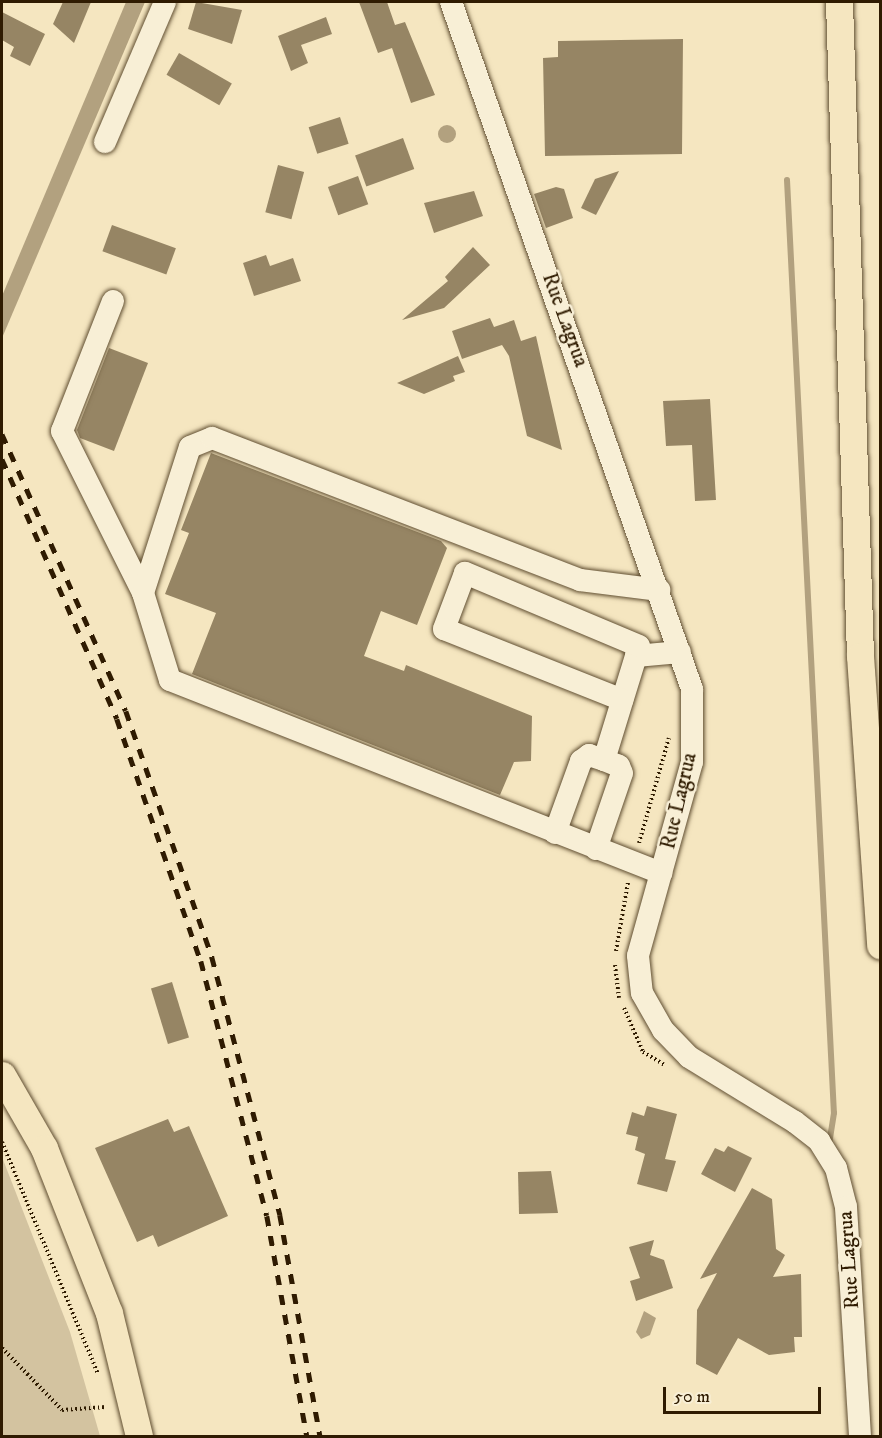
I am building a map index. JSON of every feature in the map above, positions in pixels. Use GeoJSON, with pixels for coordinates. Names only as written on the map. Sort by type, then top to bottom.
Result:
{"type":"FeatureCollection","features":[{"type":"Feature","properties":{"kind":"main road"},"geometry":{"type":"LineString","coordinates":[[839,4],[860,656],[880,945]]}},
{"type":"Feature","properties":{"kind":"main road"},"geometry":{"type":"LineString","coordinates":[[2,1075],[44,1148],[109,1313],[139,1437]]}},
{"type":"Feature","properties":{"kind":"street"},"geometry":{"type":"LineString","coordinates":[[105,142],[165,2]]}},
{"type":"Feature","properties":{"kind":"street","name":"Rue Lagrua"},"geometry":{"type":"LineString","coordinates":[[451,2],[692,689],[692,762],[638,956],[642,993],[653,1017],[689,1057],[819,1141],[836,1168],[846,1207],[860,1437]]}},
{"type":"Feature","properties":{"kind":"street"},"geometry":{"type":"LineString","coordinates":[[113,301],[62,431],[143,593],[166,675],[177,687],[661,873]]}},
{"type":"Feature","properties":{"kind":"street"},"geometry":{"type":"LineString","coordinates":[[143,593],[190,447],[212,438],[580,580],[658,590]]}},
{"type":"Feature","properties":{"kind":"street"},"geometry":{"type":"LineString","coordinates":[[604,760],[636,656],[637,641],[473,574],[462,578],[444,624],[450,633],[622,700]]}},
{"type":"Feature","properties":{"kind":"street"},"geometry":{"type":"LineString","coordinates":[[636,656],[680,652]]}},
{"type":"Feature","properties":{"kind":"street"},"geometry":{"type":"LineString","coordinates":[[555,833],[581,761],[589,755],[604,760],[619,766],[622,773],[596,849]]}},
{"type":"Feature","properties":{"kind":"path"},"geometry":{"type":"LineString","coordinates":[[670,729],[616,925],[615,988],[643,1052],[670,1068]]}},
{"type":"Feature","properties":{"kind":"path"},"geometry":{"type":"LineString","coordinates":[[2,1142],[100,1379]]}},
{"type":"Feature","properties":{"kind":"path"},"geometry":{"type":"LineString","coordinates":[[2,1347],[62,1410],[106,1407]]}},
{"type":"Feature","properties":{"kind":"path"},"geometry":{"type":"LineString","coordinates":[[104,1398],[108,1417]]}},
{"type":"Feature","properties":{"kind":"shaded area"},"geometry":{"type":"Polygon","coordinates":[[[126,2],[145,2],[2,338],[2,296],[126,2]]]}},
{"type":"Feature","properties":{"kind":"shaded area"},"geometry":{"type":"Polygon","coordinates":[[[447,125],[455,130],[456,134],[451,142],[447,143],[439,138],[438,134],[443,126],[447,125]]]}},
{"type":"Feature","properties":{"kind":"shaded area"},"geometry":{"type":"Polygon","coordinates":[[[2,1157],[70,1332],[100,1436],[2,1436],[2,1157]]]}},
{"type":"Feature","properties":{"kind":"shaded area"},"geometry":{"type":"Polygon","coordinates":[[[644,1311],[656,1318],[650,1335],[641,1339],[636,1332],[644,1311]]]}},
{"type":"Feature","properties":{"kind":"building"},"geometry":{"type":"Polygon","coordinates":[[[63,2],[91,2],[74,43],[53,24],[63,2]]]}},
{"type":"Feature","properties":{"kind":"building"},"geometry":{"type":"Polygon","coordinates":[[[196,2],[242,10],[232,44],[188,29],[196,2]]]}},
{"type":"Feature","properties":{"kind":"building"},"geometry":{"type":"Polygon","coordinates":[[[359,2],[387,2],[395,25],[405,22],[435,95],[411,103],[392,48],[378,53],[359,2]]]}},
{"type":"Feature","properties":{"kind":"building"},"geometry":{"type":"Polygon","coordinates":[[[2,12],[45,34],[30,66],[10,56],[14,47],[2,40],[2,12]]]}},
{"type":"Feature","properties":{"kind":"building"},"geometry":{"type":"Polygon","coordinates":[[[326,17],[332,34],[301,45],[308,63],[291,71],[278,36],[326,17]]]}},
{"type":"Feature","properties":{"kind":"building"},"geometry":{"type":"Polygon","coordinates":[[[683,39],[682,154],[545,156],[543,58],[558,57],[558,41],[683,39]]]}},
{"type":"Feature","properties":{"kind":"building"},"geometry":{"type":"Polygon","coordinates":[[[179,53],[232,84],[219,105],[166,75],[179,53]]]}},
{"type":"Feature","properties":{"kind":"building"},"geometry":{"type":"Polygon","coordinates":[[[340,117],[349,144],[317,154],[309,127],[340,117]]]}},
{"type":"Feature","properties":{"kind":"building"},"geometry":{"type":"Polygon","coordinates":[[[403,138],[414,169],[366,186],[355,155],[403,138]]]}},
{"type":"Feature","properties":{"kind":"building"},"geometry":{"type":"Polygon","coordinates":[[[278,165],[304,172],[291,219],[265,212],[278,165]]]}},
{"type":"Feature","properties":{"kind":"building"},"geometry":{"type":"Polygon","coordinates":[[[619,171],[596,215],[581,208],[595,179],[619,171]]]}},
{"type":"Feature","properties":{"kind":"building"},"geometry":{"type":"Polygon","coordinates":[[[358,176],[368,204],[338,215],[328,187],[358,176]]]}},
{"type":"Feature","properties":{"kind":"building"},"geometry":{"type":"Polygon","coordinates":[[[556,187],[564,189],[573,218],[546,228],[534,194],[556,187]]]}},
{"type":"Feature","properties":{"kind":"building"},"geometry":{"type":"Polygon","coordinates":[[[474,191],[483,216],[434,233],[424,203],[474,191]]]}},
{"type":"Feature","properties":{"kind":"building"},"geometry":{"type":"Polygon","coordinates":[[[112,225],[176,248],[166,275],[102,251],[112,225]]]}},
{"type":"Feature","properties":{"kind":"building"},"geometry":{"type":"Polygon","coordinates":[[[473,247],[490,265],[444,308],[402,320],[448,281],[445,277],[473,247]]]}},
{"type":"Feature","properties":{"kind":"building"},"geometry":{"type":"Polygon","coordinates":[[[266,255],[270,266],[293,258],[301,281],[254,296],[243,263],[266,255]]]}},
{"type":"Feature","properties":{"kind":"building"},"geometry":{"type":"Polygon","coordinates":[[[490,318],[494,327],[514,320],[521,341],[536,336],[562,450],[527,436],[509,356],[502,345],[462,359],[452,331],[490,318]]]}},
{"type":"Feature","properties":{"kind":"building"},"geometry":{"type":"Polygon","coordinates":[[[109,348],[148,363],[114,451],[80,438],[77,430],[109,348]]]}},
{"type":"Feature","properties":{"kind":"building"},"geometry":{"type":"Polygon","coordinates":[[[458,356],[465,372],[453,376],[455,381],[424,394],[397,383],[458,356]]]}},
{"type":"Feature","properties":{"kind":"building"},"geometry":{"type":"Polygon","coordinates":[[[710,399],[716,500],[695,501],[692,445],[666,446],[663,401],[710,399]]]}},
{"type":"Feature","properties":{"kind":"building"},"geometry":{"type":"Polygon","coordinates":[[[211,453],[441,541],[447,548],[417,625],[381,611],[364,656],[404,671],[406,665],[532,716],[531,761],[514,762],[500,795],[192,674],[216,613],[165,594],[189,533],[181,530],[211,453]]]}},
{"type":"Feature","properties":{"kind":"building"},"geometry":{"type":"Polygon","coordinates":[[[172,982],[189,1037],[168,1044],[151,988],[172,982]]]}},
{"type":"Feature","properties":{"kind":"building"},"geometry":{"type":"Polygon","coordinates":[[[647,1106],[677,1114],[665,1159],[676,1161],[667,1192],[637,1184],[645,1154],[635,1150],[638,1137],[626,1134],[632,1112],[644,1116],[647,1106]]]}},
{"type":"Feature","properties":{"kind":"building"},"geometry":{"type":"Polygon","coordinates":[[[168,1119],[174,1132],[189,1126],[228,1216],[158,1247],[153,1235],[137,1242],[95,1148],[168,1119]]]}},
{"type":"Feature","properties":{"kind":"building"},"geometry":{"type":"Polygon","coordinates":[[[728,1146],[752,1158],[735,1192],[701,1174],[715,1148],[724,1152],[728,1146]]]}},
{"type":"Feature","properties":{"kind":"building"},"geometry":{"type":"Polygon","coordinates":[[[551,1171],[558,1213],[519,1214],[518,1172],[551,1171]]]}},
{"type":"Feature","properties":{"kind":"building"},"geometry":{"type":"Polygon","coordinates":[[[752,1188],[772,1199],[776,1249],[785,1255],[773,1277],[801,1274],[802,1337],[794,1337],[795,1352],[769,1355],[738,1338],[717,1375],[696,1364],[697,1310],[717,1273],[700,1279],[752,1188]]]}},
{"type":"Feature","properties":{"kind":"building"},"geometry":{"type":"Polygon","coordinates":[[[654,1240],[650,1255],[664,1260],[673,1288],[636,1301],[630,1281],[640,1278],[629,1247],[654,1240]]]}},
{"type":"Feature","properties":{"kind":"waterway"},"geometry":{"type":"LineString","coordinates":[[787,180],[834,1113],[829,1145]]}},
{"type":"Feature","properties":{"kind":"railway"},"geometry":{"type":"LineString","coordinates":[[2,434],[126,711],[212,957],[280,1215],[320,1436]]}},
{"type":"Feature","properties":{"kind":"railway"},"geometry":{"type":"LineString","coordinates":[[2,459],[117,719],[201,961],[267,1216],[307,1436]]}}]}
